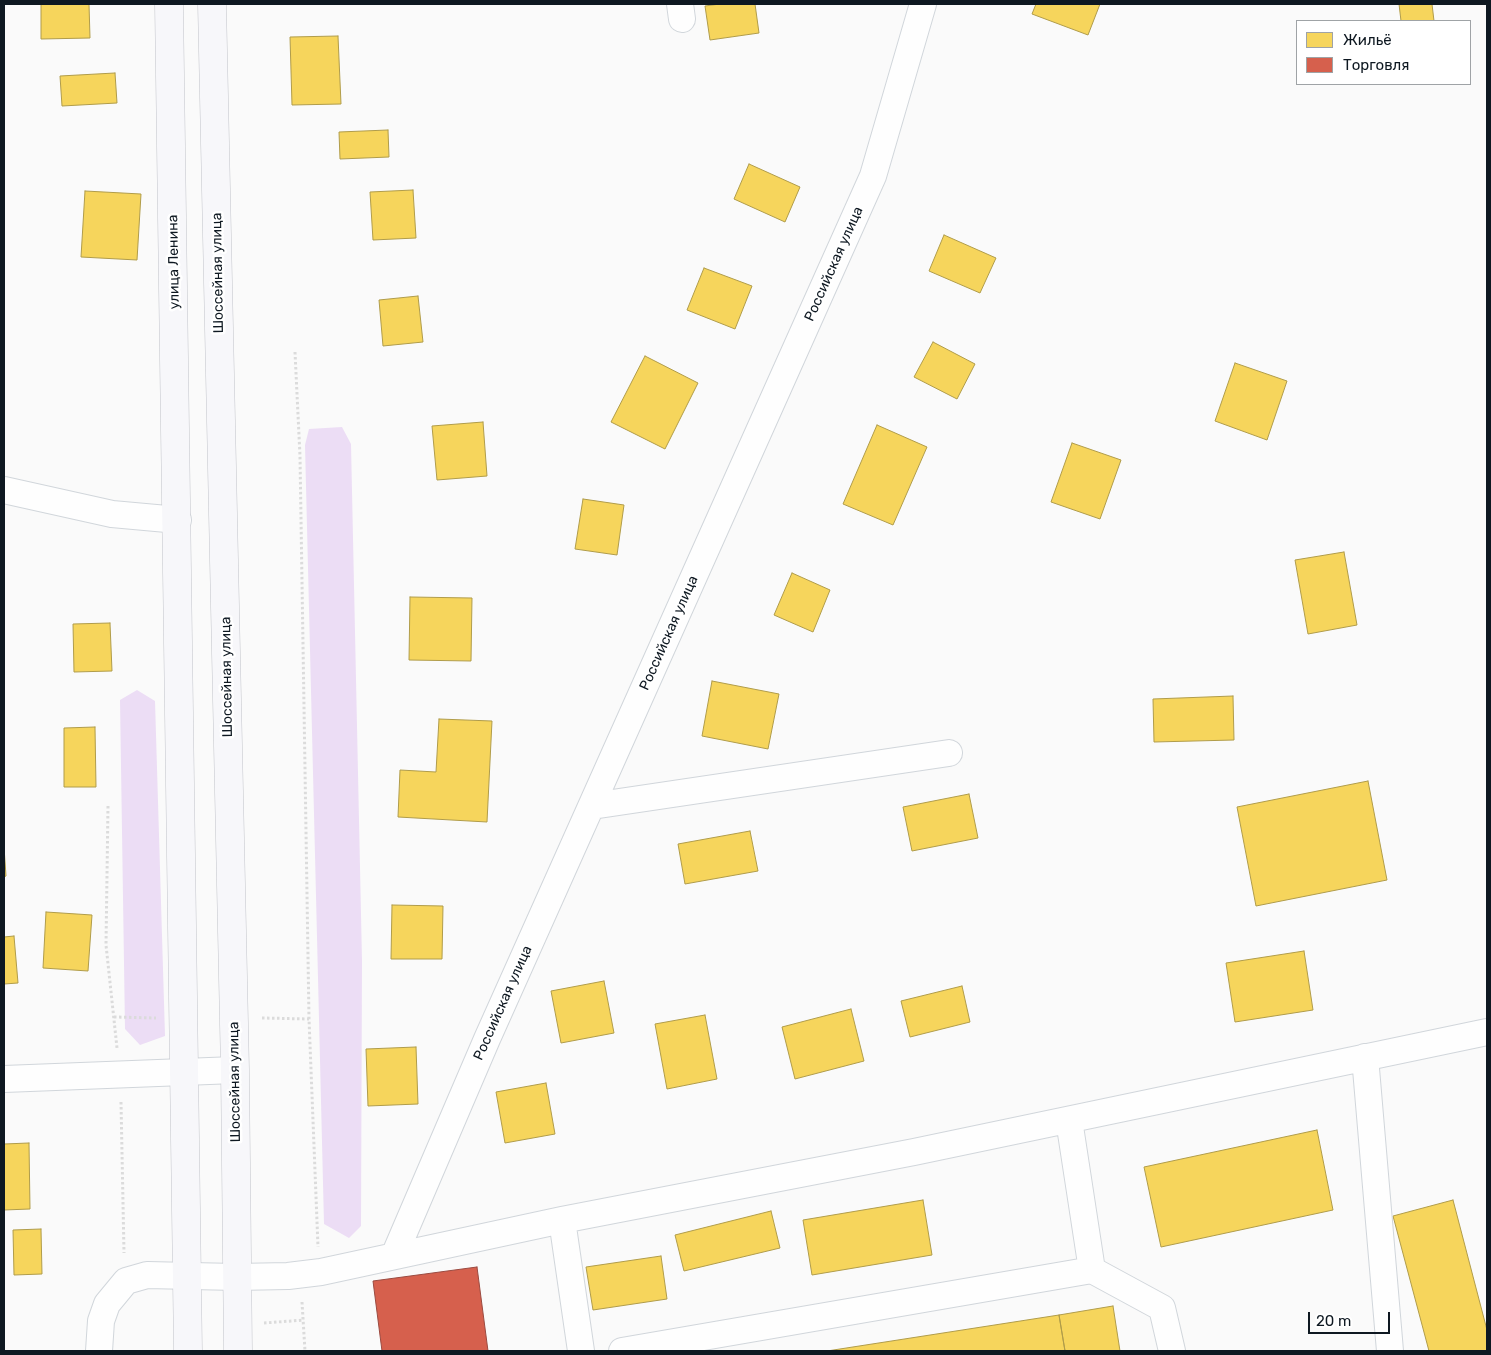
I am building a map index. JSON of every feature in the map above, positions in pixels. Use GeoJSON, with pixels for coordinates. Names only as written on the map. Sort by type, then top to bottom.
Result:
{"type":"FeatureCollection","features":[{"type":"Feature","properties":{"kind":"main road","name":"улица Ленина"},"geometry":{"type":"LineString","coordinates":[[169,4],[178,520]]}},
{"type":"Feature","properties":{"kind":"main road","name":"Шоссейная улица"},"geometry":{"type":"LineString","coordinates":[[212,4],[235,1070],[238,1338]]}},
{"type":"Feature","properties":{"kind":"main road"},"geometry":{"type":"LineString","coordinates":[[178,520],[188,1351]]}},
{"type":"Feature","properties":{"kind":"street","name":"Российская улица"},"geometry":{"type":"LineString","coordinates":[[394,1256],[487,1039],[873,176],[923,4]]}},
{"type":"Feature","properties":{"kind":"street"},"geometry":{"type":"LineString","coordinates":[[4,490],[112,514],[178,520]]}},
{"type":"Feature","properties":{"kind":"street"},"geometry":{"type":"LineString","coordinates":[[592,806],[949,754]]}},
{"type":"Feature","properties":{"kind":"street"},"geometry":{"type":"LineString","coordinates":[[99,1351],[101,1321],[107,1304],[126,1281],[148,1275],[236,1277],[288,1276],[321,1272],[562,1220],[914,1152],[1365,1057],[1486,1036]]}},
{"type":"Feature","properties":{"kind":"street"},"geometry":{"type":"LineString","coordinates":[[1365,1057],[1390,1351]]}},
{"type":"Feature","properties":{"kind":"street"},"geometry":{"type":"LineString","coordinates":[[4,1079],[235,1070]]}},
{"type":"Feature","properties":{"kind":"street"},"geometry":{"type":"LineString","coordinates":[[1069,1120],[1092,1270]]}},
{"type":"Feature","properties":{"kind":"street"},"geometry":{"type":"LineString","coordinates":[[562,1220],[581,1351]]}},
{"type":"Feature","properties":{"kind":"street"},"geometry":{"type":"LineString","coordinates":[[622,1351],[1092,1270],[1162,1308],[1172,1351]]}},
{"type":"Feature","properties":{"kind":"path"},"geometry":{"type":"LineString","coordinates":[[295,352],[300,456],[309,1019],[316,1219],[324,1286],[301,1292],[305,1351]]}},
{"type":"Feature","properties":{"kind":"path"},"geometry":{"type":"LineString","coordinates":[[108,806],[106,945],[119,1074],[126,1281]]}},
{"type":"Feature","properties":{"kind":"path"},"geometry":{"type":"LineString","coordinates":[[238,1338],[304,1320]]}},
{"type":"Feature","properties":{"kind":"shaded area"},"geometry":{"type":"Polygon","coordinates":[[[342,427],[351,444],[362,961],[361,1226],[349,1238],[324,1224],[305,445],[309,429],[342,427]]]}},
{"type":"Feature","properties":{"kind":"shaded area"},"geometry":{"type":"Polygon","coordinates":[[[137,690],[155,701],[165,1036],[140,1045],[125,1029],[120,700],[137,690]]]}},
{"type":"Feature","properties":{"kind":"building: Жильё"},"geometry":{"type":"Polygon","coordinates":[[[41,4],[89,4],[90,38],[41,39],[41,4]]]}},
{"type":"Feature","properties":{"kind":"building: Жильё"},"geometry":{"type":"Polygon","coordinates":[[[755,4],[759,33],[710,40],[705,6],[755,4]]]}},
{"type":"Feature","properties":{"kind":"building: Жильё"},"geometry":{"type":"Polygon","coordinates":[[[1036,4],[1100,4],[1088,35],[1032,14],[1036,4]]]}},
{"type":"Feature","properties":{"kind":"building: Жильё"},"geometry":{"type":"Polygon","coordinates":[[[1399,4],[1432,4],[1434,20],[1401,20],[1399,4]]]}},
{"type":"Feature","properties":{"kind":"building: Жильё"},"geometry":{"type":"Polygon","coordinates":[[[338,36],[341,104],[292,105],[290,37],[338,36]]]}},
{"type":"Feature","properties":{"kind":"building: Жильё"},"geometry":{"type":"Polygon","coordinates":[[[115,73],[117,103],[62,106],[60,76],[115,73]]]}},
{"type":"Feature","properties":{"kind":"building: Жильё"},"geometry":{"type":"Polygon","coordinates":[[[388,130],[389,157],[340,159],[339,132],[388,130]]]}},
{"type":"Feature","properties":{"kind":"building: Жильё"},"geometry":{"type":"Polygon","coordinates":[[[749,164],[800,187],[785,222],[734,199],[749,164]]]}},
{"type":"Feature","properties":{"kind":"building: Жильё"},"geometry":{"type":"Polygon","coordinates":[[[413,190],[416,238],[373,240],[370,192],[413,190]]]}},
{"type":"Feature","properties":{"kind":"building: Жильё"},"geometry":{"type":"Polygon","coordinates":[[[85,191],[141,194],[137,260],[81,257],[85,191]]]}},
{"type":"Feature","properties":{"kind":"building: Жильё"},"geometry":{"type":"Polygon","coordinates":[[[944,235],[996,258],[980,293],[929,271],[944,235]]]}},
{"type":"Feature","properties":{"kind":"building: Жильё"},"geometry":{"type":"Polygon","coordinates":[[[704,268],[752,286],[735,329],[687,310],[704,268]]]}},
{"type":"Feature","properties":{"kind":"building: Жильё"},"geometry":{"type":"Polygon","coordinates":[[[418,296],[423,342],[383,346],[379,300],[418,296]]]}},
{"type":"Feature","properties":{"kind":"building: Жильё"},"geometry":{"type":"Polygon","coordinates":[[[933,342],[975,364],[957,399],[914,377],[933,342]]]}},
{"type":"Feature","properties":{"kind":"building: Жильё"},"geometry":{"type":"Polygon","coordinates":[[[645,356],[698,383],[665,449],[611,422],[645,356]]]}},
{"type":"Feature","properties":{"kind":"building: Жильё"},"geometry":{"type":"Polygon","coordinates":[[[1235,363],[1287,381],[1267,440],[1215,421],[1235,363]]]}},
{"type":"Feature","properties":{"kind":"building: Жильё"},"geometry":{"type":"Polygon","coordinates":[[[483,422],[487,476],[437,480],[432,426],[483,422]]]}},
{"type":"Feature","properties":{"kind":"building: Жильё"},"geometry":{"type":"Polygon","coordinates":[[[877,425],[927,447],[893,525],[843,504],[877,425]]]}},
{"type":"Feature","properties":{"kind":"building: Жильё"},"geometry":{"type":"Polygon","coordinates":[[[1072,443],[1121,460],[1100,519],[1051,502],[1072,443]]]}},
{"type":"Feature","properties":{"kind":"building: Жильё"},"geometry":{"type":"Polygon","coordinates":[[[583,499],[624,505],[617,555],[575,549],[583,499]]]}},
{"type":"Feature","properties":{"kind":"building: Жильё"},"geometry":{"type":"Polygon","coordinates":[[[1344,552],[1357,625],[1308,634],[1295,560],[1344,552]]]}},
{"type":"Feature","properties":{"kind":"building: Жильё"},"geometry":{"type":"Polygon","coordinates":[[[792,573],[830,590],[813,632],[774,615],[792,573]]]}},
{"type":"Feature","properties":{"kind":"building: Жильё"},"geometry":{"type":"Polygon","coordinates":[[[410,597],[472,598],[471,661],[409,660],[410,597]]]}},
{"type":"Feature","properties":{"kind":"building: Жильё"},"geometry":{"type":"Polygon","coordinates":[[[110,623],[112,671],[74,672],[73,624],[110,623]]]}},
{"type":"Feature","properties":{"kind":"building: Жильё"},"geometry":{"type":"Polygon","coordinates":[[[712,681],[779,694],[768,749],[702,736],[712,681]]]}},
{"type":"Feature","properties":{"kind":"building: Жильё"},"geometry":{"type":"Polygon","coordinates":[[[1233,696],[1234,740],[1154,742],[1153,699],[1233,696]]]}},
{"type":"Feature","properties":{"kind":"building: Жильё"},"geometry":{"type":"Polygon","coordinates":[[[439,719],[492,721],[487,822],[398,817],[400,770],[436,772],[439,719]]]}},
{"type":"Feature","properties":{"kind":"building: Жильё"},"geometry":{"type":"Polygon","coordinates":[[[95,727],[96,787],[64,787],[64,728],[95,727]]]}},
{"type":"Feature","properties":{"kind":"building: Жильё"},"geometry":{"type":"Polygon","coordinates":[[[1368,781],[1387,880],[1256,906],[1237,807],[1368,781]]]}},
{"type":"Feature","properties":{"kind":"building: Жильё"},"geometry":{"type":"Polygon","coordinates":[[[969,794],[978,838],[912,851],[903,807],[969,794]]]}},
{"type":"Feature","properties":{"kind":"building: Жильё"},"geometry":{"type":"Polygon","coordinates":[[[750,831],[758,871],[685,884],[678,844],[750,831]]]}},
{"type":"Feature","properties":{"kind":"building: Жильё"},"geometry":{"type":"Polygon","coordinates":[[[4,847],[6,876],[4,877],[4,847]]]}},
{"type":"Feature","properties":{"kind":"building: Жильё"},"geometry":{"type":"Polygon","coordinates":[[[392,905],[443,906],[442,959],[391,959],[392,905]]]}},
{"type":"Feature","properties":{"kind":"building: Жильё"},"geometry":{"type":"Polygon","coordinates":[[[46,912],[92,915],[88,971],[43,968],[46,912]]]}},
{"type":"Feature","properties":{"kind":"building: Жильё"},"geometry":{"type":"Polygon","coordinates":[[[14,936],[18,983],[4,984],[4,937],[14,936]]]}},
{"type":"Feature","properties":{"kind":"building: Жильё"},"geometry":{"type":"Polygon","coordinates":[[[1304,951],[1313,1010],[1235,1022],[1226,963],[1304,951]]]}},
{"type":"Feature","properties":{"kind":"building: Жильё"},"geometry":{"type":"Polygon","coordinates":[[[604,981],[614,1033],[561,1043],[551,991],[604,981]]]}},
{"type":"Feature","properties":{"kind":"building: Жильё"},"geometry":{"type":"Polygon","coordinates":[[[962,986],[970,1022],[910,1037],[901,1001],[962,986]]]}},
{"type":"Feature","properties":{"kind":"building: Жильё"},"geometry":{"type":"Polygon","coordinates":[[[851,1009],[864,1061],[795,1079],[782,1027],[851,1009]]]}},
{"type":"Feature","properties":{"kind":"building: Жильё"},"geometry":{"type":"Polygon","coordinates":[[[705,1015],[717,1079],[667,1089],[655,1024],[705,1015]]]}},
{"type":"Feature","properties":{"kind":"building: Жильё"},"geometry":{"type":"Polygon","coordinates":[[[416,1047],[418,1104],[368,1106],[366,1049],[416,1047]]]}},
{"type":"Feature","properties":{"kind":"building: Жильё"},"geometry":{"type":"Polygon","coordinates":[[[546,1083],[555,1134],[505,1143],[496,1092],[546,1083]]]}},
{"type":"Feature","properties":{"kind":"building: Жильё"},"geometry":{"type":"Polygon","coordinates":[[[1317,1130],[1333,1210],[1161,1247],[1144,1167],[1317,1130]]]}},
{"type":"Feature","properties":{"kind":"building: Жильё"},"geometry":{"type":"Polygon","coordinates":[[[29,1143],[30,1209],[4,1210],[4,1144],[29,1143]]]}},
{"type":"Feature","properties":{"kind":"building: Жильё"},"geometry":{"type":"Polygon","coordinates":[[[923,1200],[932,1255],[812,1275],[803,1220],[923,1200]]]}},
{"type":"Feature","properties":{"kind":"building: Жильё"},"geometry":{"type":"Polygon","coordinates":[[[1453,1200],[1487,1330],[1487,1351],[1429,1351],[1393,1216],[1453,1200]]]}},
{"type":"Feature","properties":{"kind":"building: Жильё"},"geometry":{"type":"Polygon","coordinates":[[[771,1211],[780,1248],[684,1271],[675,1235],[771,1211]]]}},
{"type":"Feature","properties":{"kind":"building: Жильё"},"geometry":{"type":"Polygon","coordinates":[[[41,1229],[42,1274],[14,1275],[13,1230],[41,1229]]]}},
{"type":"Feature","properties":{"kind":"building: Жильё"},"geometry":{"type":"Polygon","coordinates":[[[661,1256],[667,1299],[593,1310],[586,1267],[661,1256]]]}},
{"type":"Feature","properties":{"kind":"building: Жильё"},"geometry":{"type":"Polygon","coordinates":[[[1113,1306],[1120,1351],[1065,1351],[1059,1315],[1113,1306]]]}},
{"type":"Feature","properties":{"kind":"building: Жильё"},"geometry":{"type":"Polygon","coordinates":[[[1059,1315],[1065,1351],[827,1351],[1059,1315]]]}},
{"type":"Feature","properties":{"kind":"building: Торговля"},"geometry":{"type":"Polygon","coordinates":[[[477,1267],[488,1351],[382,1351],[373,1281],[477,1267]]]}}]}
